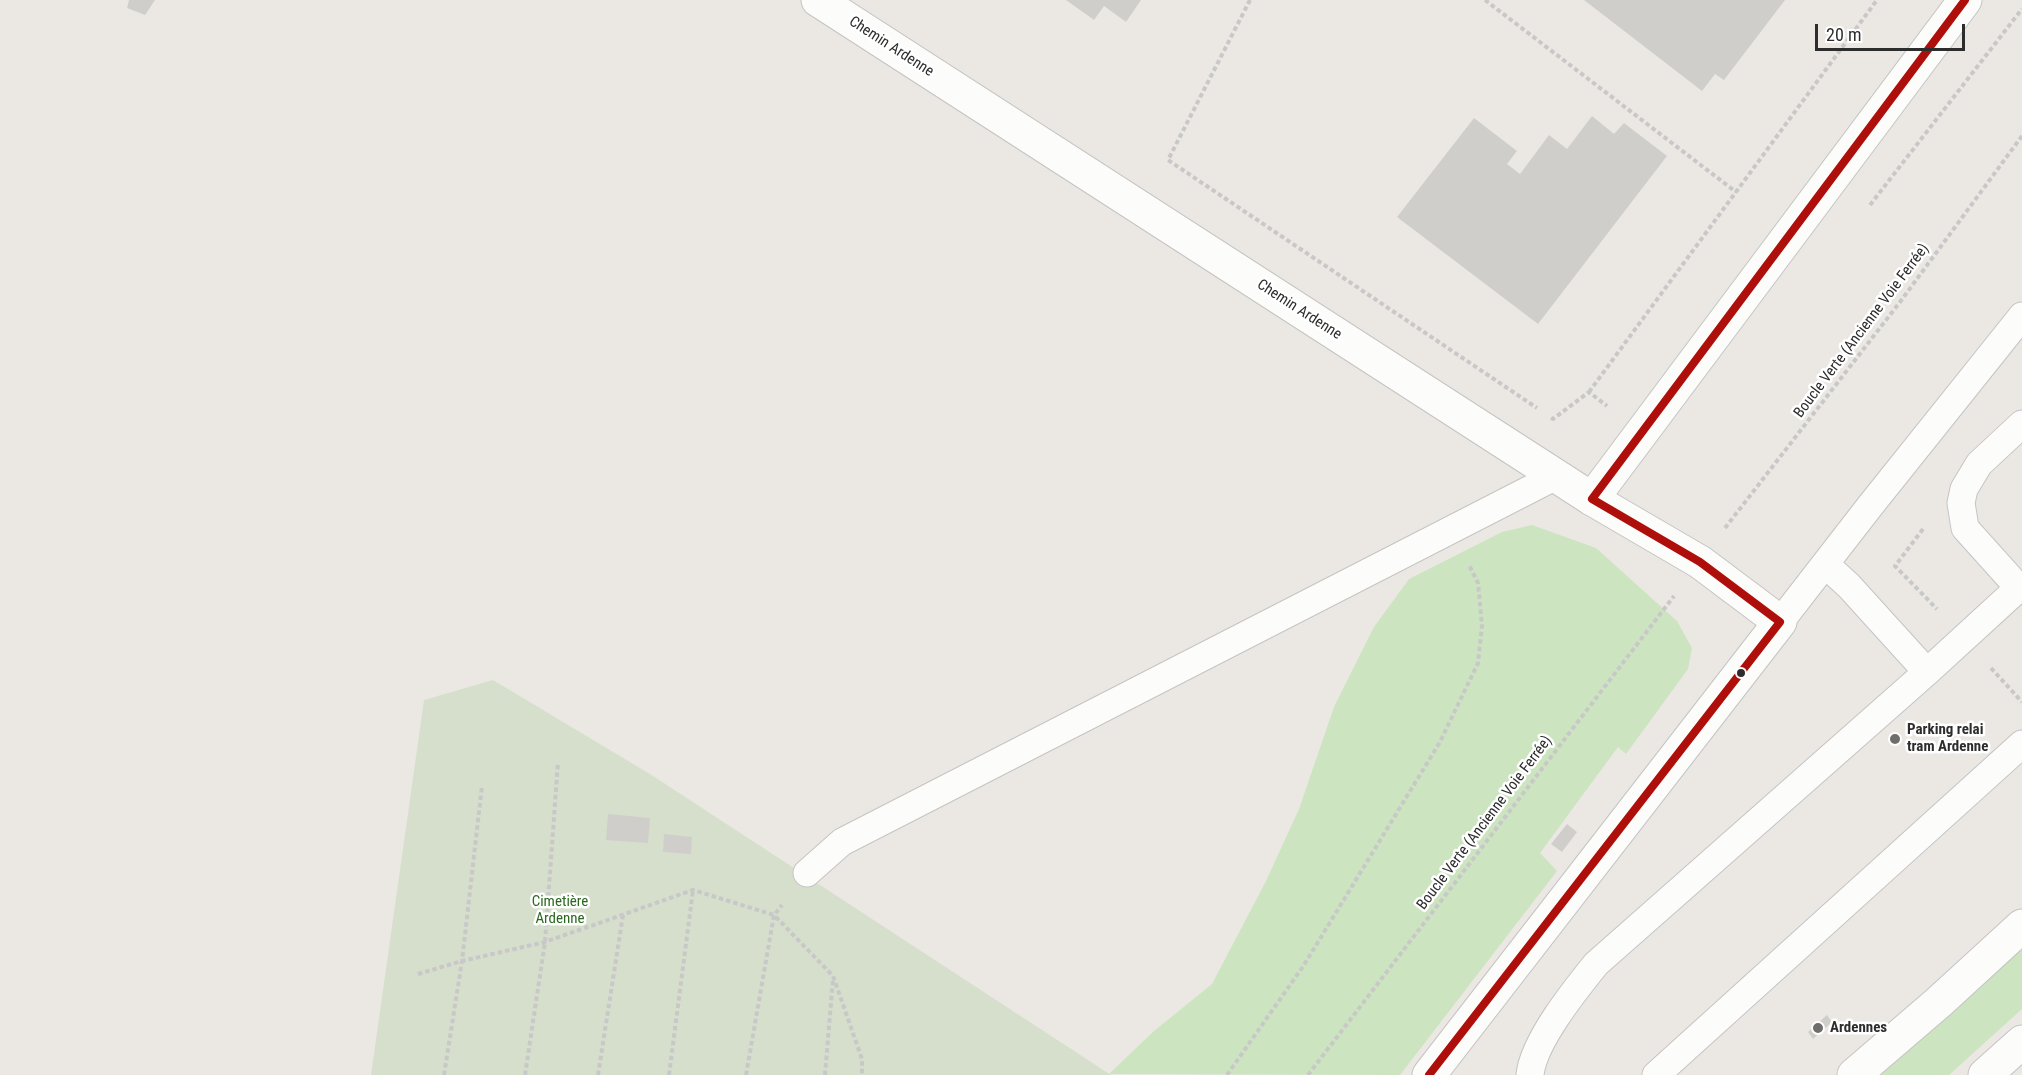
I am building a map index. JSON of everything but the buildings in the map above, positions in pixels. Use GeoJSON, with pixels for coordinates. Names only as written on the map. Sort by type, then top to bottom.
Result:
{"type":"FeatureCollection","features":[{"type":"Feature","properties":{"kind":"street","name":"Chemin Ardenne"},"geometry":{"type":"LineString","coordinates":[[818,0],[1592,499],[1700,562],[1780,622]]}},
{"type":"Feature","properties":{"kind":"street"},"geometry":{"type":"LineString","coordinates":[[1592,499],[1965,0]]}},
{"type":"Feature","properties":{"kind":"street"},"geometry":{"type":"LineString","coordinates":[[1429,1075],[1780,622]]}},
{"type":"Feature","properties":{"kind":"street"},"geometry":{"type":"LineString","coordinates":[[1854,1075],[2022,926]]}},
{"type":"Feature","properties":{"kind":"street"},"geometry":{"type":"LineString","coordinates":[[1985,1075],[2022,1042]]}},
{"type":"Feature","properties":{"kind":"lane"},"geometry":{"type":"LineString","coordinates":[[1780,622],[2022,316]]}},
{"type":"Feature","properties":{"kind":"lane"},"geometry":{"type":"LineString","coordinates":[[1530,1075],[1534,1056],[1567,1001],[1596,964],[2020,587],[1965,528],[1961,502],[1964,489],[1979,464],[2022,424]]}},
{"type":"Feature","properties":{"kind":"lane"},"geometry":{"type":"LineString","coordinates":[[807,873],[842,842],[1556,476]]}},
{"type":"Feature","properties":{"kind":"lane"},"geometry":{"type":"LineString","coordinates":[[1825,564],[1849,586],[1927,672]]}},
{"type":"Feature","properties":{"kind":"lane"},"geometry":{"type":"LineString","coordinates":[[1656,1075],[2022,744]]}},
{"type":"Feature","properties":{"kind":"path"},"geometry":{"type":"LineString","coordinates":[[1250,0],[1168,160],[1553,419],[1589,392],[1877,0]]}},
{"type":"Feature","properties":{"kind":"path"},"geometry":{"type":"LineString","coordinates":[[1485,0],[1736,192]]}},
{"type":"Feature","properties":{"kind":"path","name":"Boucle Verte (Ancienne Voie Ferrée)"},"geometry":{"type":"LineString","coordinates":[[1724,529],[1900,302],[2022,136]]}},
{"type":"Feature","properties":{"kind":"path"},"geometry":{"type":"LineString","coordinates":[[1589,392],[1641,433]]}},
{"type":"Feature","properties":{"kind":"path"},"geometry":{"type":"LineString","coordinates":[[1928,523],[1895,566],[1943,616]]}},
{"type":"Feature","properties":{"kind":"path"},"geometry":{"type":"LineString","coordinates":[[1227,1075],[1304,965],[1440,742],[1478,663],[1482,626],[1478,583],[1450,530]]}},
{"type":"Feature","properties":{"kind":"path","name":"Boucle Verte (Ancienne Voie Ferrée)"},"geometry":{"type":"LineString","coordinates":[[1308,1075],[1676,592]]}},
{"type":"Feature","properties":{"kind":"path"},"geometry":{"type":"LineString","coordinates":[[1991,667],[2022,702]]}},
{"type":"Feature","properties":{"kind":"path"},"geometry":{"type":"LineString","coordinates":[[525,1075],[545,942],[558,762]]}},
{"type":"Feature","properties":{"kind":"path"},"geometry":{"type":"LineString","coordinates":[[444,1075],[462,961],[482,786]]}},
{"type":"Feature","properties":{"kind":"path"},"geometry":{"type":"LineString","coordinates":[[746,1075],[774,915],[807,873]]}},
{"type":"Feature","properties":{"kind":"path"},"geometry":{"type":"LineString","coordinates":[[417,974],[545,942],[693,890],[774,915],[833,975],[862,1059],[862,1075]]}},
{"type":"Feature","properties":{"kind":"path"},"geometry":{"type":"LineString","coordinates":[[669,1075],[693,890]]}},
{"type":"Feature","properties":{"kind":"path"},"geometry":{"type":"LineString","coordinates":[[598,1075],[623,915]]}},
{"type":"Feature","properties":{"kind":"path"},"geometry":{"type":"LineString","coordinates":[[825,1075],[833,975]]}},
{"type":"Feature","properties":{"kind":"green space"},"geometry":{"type":"Polygon","coordinates":[[[1532,525],[1596,548],[1677,621],[1692,648],[1688,669],[1626,754],[1618,747],[1540,853],[1557,871],[1400,1075],[1109,1074],[1154,1031],[1212,984],[1266,881],[1299,809],[1334,707],[1374,627],[1409,579],[1502,532],[1532,525]]]}},
{"type":"Feature","properties":{"kind":"green space","name":"Cimetière Ardenne"},"geometry":{"type":"Polygon","coordinates":[[[493,680],[650,774],[1111,1075],[371,1075],[424,700],[493,680]]]}},
{"type":"Feature","properties":{"kind":"green space"},"geometry":{"type":"Polygon","coordinates":[[[2022,939],[2022,1009],[1949,1075],[1871,1075],[2022,939]]]}},
{"type":"Feature","properties":{"kind":"transit line"},"geometry":{"type":"LineString","coordinates":[[1592,499],[1965,0]]}},
{"type":"Feature","properties":{"kind":"transit line"},"geometry":{"type":"LineString","coordinates":[[1592,499],[1700,562],[1780,622]]}},
{"type":"Feature","properties":{"kind":"transit line"},"geometry":{"type":"LineString","coordinates":[[1429,1075],[1780,622]]}},
{"type":"Feature","properties":{"kind":"place","name":"Parking relai tram Ardenne"},"geometry":{"type":"Point","coordinates":[1895,739]}},
{"type":"Feature","properties":{"kind":"place","name":"Ardennes"},"geometry":{"type":"Point","coordinates":[1818,1028]}}]}
